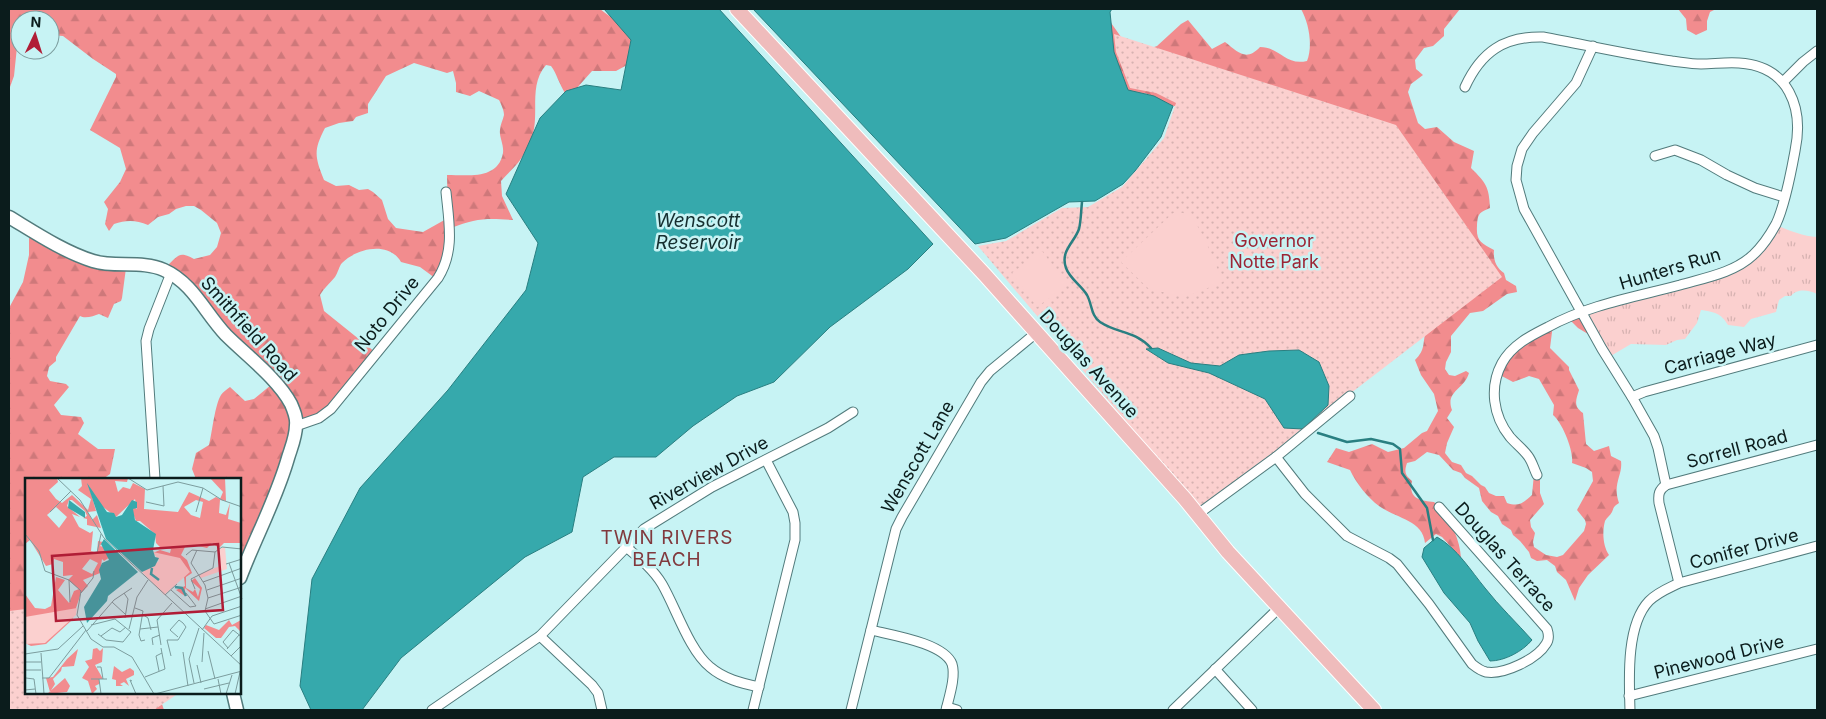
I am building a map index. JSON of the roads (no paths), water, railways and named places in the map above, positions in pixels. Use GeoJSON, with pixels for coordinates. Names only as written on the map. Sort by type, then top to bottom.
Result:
{"type":"FeatureCollection","features":[{"type":"Feature","properties":{"kind":"main road","name":"Douglas Avenue"},"geometry":{"type":"LineString","coordinates":[[737,9],[985,275],[1198,514],[1228,552],[1374,710]]}},
{"type":"Feature","properties":{"kind":"street","name":"Hunters Run"},"geometry":{"type":"LineString","coordinates":[[1465,87],[1472,71],[1502,43],[1532,36],[1675,62],[1702,64],[1739,63],[1756,66],[1769,71],[1783,82],[1794,101],[1798,116],[1798,135],[1776,223],[1771,233],[1753,256],[1723,272],[1581,312],[1556,322],[1524,339],[1503,360],[1496,376],[1494,397],[1496,410],[1501,424],[1510,437],[1528,455],[1537,475]]}},
{"type":"Feature","properties":{"kind":"street"},"geometry":{"type":"LineString","coordinates":[[1593,46],[1576,83],[1533,133],[1522,149],[1517,166],[1516,180],[1524,209],[1602,349],[1654,436],[1666,485],[1661,489],[1658,496],[1679,583]]}},
{"type":"Feature","properties":{"kind":"street"},"geometry":{"type":"LineString","coordinates":[[1783,82],[1817,51]]}},
{"type":"Feature","properties":{"kind":"street"},"geometry":{"type":"LineString","coordinates":[[1655,156],[1675,150],[1701,160],[1755,188],[1784,197]]}},
{"type":"Feature","properties":{"kind":"street","name":"Noto Drive"},"geometry":{"type":"LineString","coordinates":[[296,426],[319,418],[331,409],[438,278],[444,268],[449,251],[446,192]]}},
{"type":"Feature","properties":{"kind":"street","name":"Smithfield Road"},"geometry":{"type":"LineString","coordinates":[[9,217],[43,237],[94,262],[148,266],[171,273],[188,287],[224,333],[282,389],[296,417],[293,443],[278,488],[241,576]]}},
{"type":"Feature","properties":{"kind":"street"},"geometry":{"type":"LineString","coordinates":[[155,478],[146,341],[171,273]]}},
{"type":"Feature","properties":{"kind":"street","name":"Wenscott Lane"},"geometry":{"type":"LineString","coordinates":[[851,710],[896,529],[902,516],[981,382],[990,371],[1036,333]]}},
{"type":"Feature","properties":{"kind":"street","name":"Carriage Way"},"geometry":{"type":"LineString","coordinates":[[1632,397],[1644,392],[1817,345]]}},
{"type":"Feature","properties":{"kind":"street"},"geometry":{"type":"LineString","coordinates":[[1198,514],[1276,457],[1350,396]]}},
{"type":"Feature","properties":{"kind":"street","name":"Riverview Drive"},"geometry":{"type":"LineString","coordinates":[[432,710],[540,636],[625,546],[644,529],[712,487],[828,428],[853,412]]}},
{"type":"Feature","properties":{"kind":"street","name":"Sorrell Road"},"geometry":{"type":"LineString","coordinates":[[1666,485],[1817,444]]}},
{"type":"Feature","properties":{"kind":"street","name":"Douglas Terrace"},"geometry":{"type":"LineString","coordinates":[[1276,457],[1305,494],[1347,536],[1397,564],[1429,604],[1472,664],[1486,672],[1501,671],[1512,668],[1533,657],[1547,644],[1548,629],[1439,507]]}},
{"type":"Feature","properties":{"kind":"street"},"geometry":{"type":"LineString","coordinates":[[753,710],[796,530],[793,512],[766,460]]}},
{"type":"Feature","properties":{"kind":"street"},"geometry":{"type":"LineString","coordinates":[[625,546],[655,573],[695,648],[709,667],[734,681],[759,687]]}},
{"type":"Feature","properties":{"kind":"street","name":"Conifer Drive"},"geometry":{"type":"LineString","coordinates":[[1630,710],[1631,642],[1643,609],[1660,592],[1679,583],[1817,546]]}},
{"type":"Feature","properties":{"kind":"street"},"geometry":{"type":"LineString","coordinates":[[1173,710],[1279,608]]}},
{"type":"Feature","properties":{"kind":"street"},"geometry":{"type":"LineString","coordinates":[[871,630],[941,650],[953,665],[953,675],[946,709],[957,710]]}},
{"type":"Feature","properties":{"kind":"street"},"geometry":{"type":"LineString","coordinates":[[540,636],[592,685],[598,693],[602,710]]}},
{"type":"Feature","properties":{"kind":"street","name":"Pinewood Drive"},"geometry":{"type":"LineString","coordinates":[[1630,696],[1817,649]]}},
{"type":"Feature","properties":{"kind":"street"},"geometry":{"type":"LineString","coordinates":[[1216,669],[1252,710]]}},
{"type":"Feature","properties":{"kind":"street"},"geometry":{"type":"LineString","coordinates":[[233,694],[237,710]]}},
{"type":"Feature","properties":{"kind":"water","name":"Wenscott Reservoir"},"geometry":{"type":"Polygon","coordinates":[[[604,9],[719,9],[933,244],[908,269],[830,327],[774,382],[737,396],[693,426],[656,457],[614,457],[583,477],[572,532],[525,557],[401,658],[362,710],[311,710],[300,686],[312,579],[360,488],[448,390],[526,290],[538,243],[506,194],[540,118],[566,91],[586,85],[621,90],[631,40],[604,9]]]}},
{"type":"Feature","properties":{"kind":"water"},"geometry":{"type":"Polygon","coordinates":[[[753,9],[1112,9],[1110,12],[1114,52],[1128,90],[1154,96],[1173,106],[1161,137],[1123,184],[1095,201],[1069,202],[1006,238],[975,244],[753,9]]]}},
{"type":"Feature","properties":{"kind":"water"},"geometry":{"type":"Polygon","coordinates":[[[1158,348],[1191,363],[1220,366],[1239,355],[1299,350],[1319,362],[1329,386],[1328,405],[1303,429],[1284,428],[1265,399],[1209,373],[1168,363],[1146,349],[1158,348]]]}},
{"type":"Feature","properties":{"kind":"water"},"geometry":{"type":"Polygon","coordinates":[[[1437,537],[1457,553],[1496,601],[1532,640],[1524,648],[1508,657],[1490,661],[1470,623],[1444,593],[1422,557],[1424,548],[1437,537]]]}},
{"type":"Feature","properties":{"kind":"waterway"},"geometry":{"type":"LineString","coordinates":[[1082,202],[1079,229],[1066,252],[1066,268],[1089,298],[1093,313],[1100,322],[1138,338],[1151,348]]}},
{"type":"Feature","properties":{"kind":"waterway"},"geometry":{"type":"LineString","coordinates":[[1318,433],[1347,442],[1371,439],[1393,444],[1400,449],[1402,473],[1427,508],[1433,540]]}},
{"type":"Feature","properties":{"kind":"district","name":"TWIN RIVERS BEACH"},"geometry":{"type":"Point","coordinates":[667,548]}},
{"type":"Feature","properties":{"kind":"park label","name":"Governor Notte Park"},"geometry":{"type":"Point","coordinates":[1274,251]}}]}
